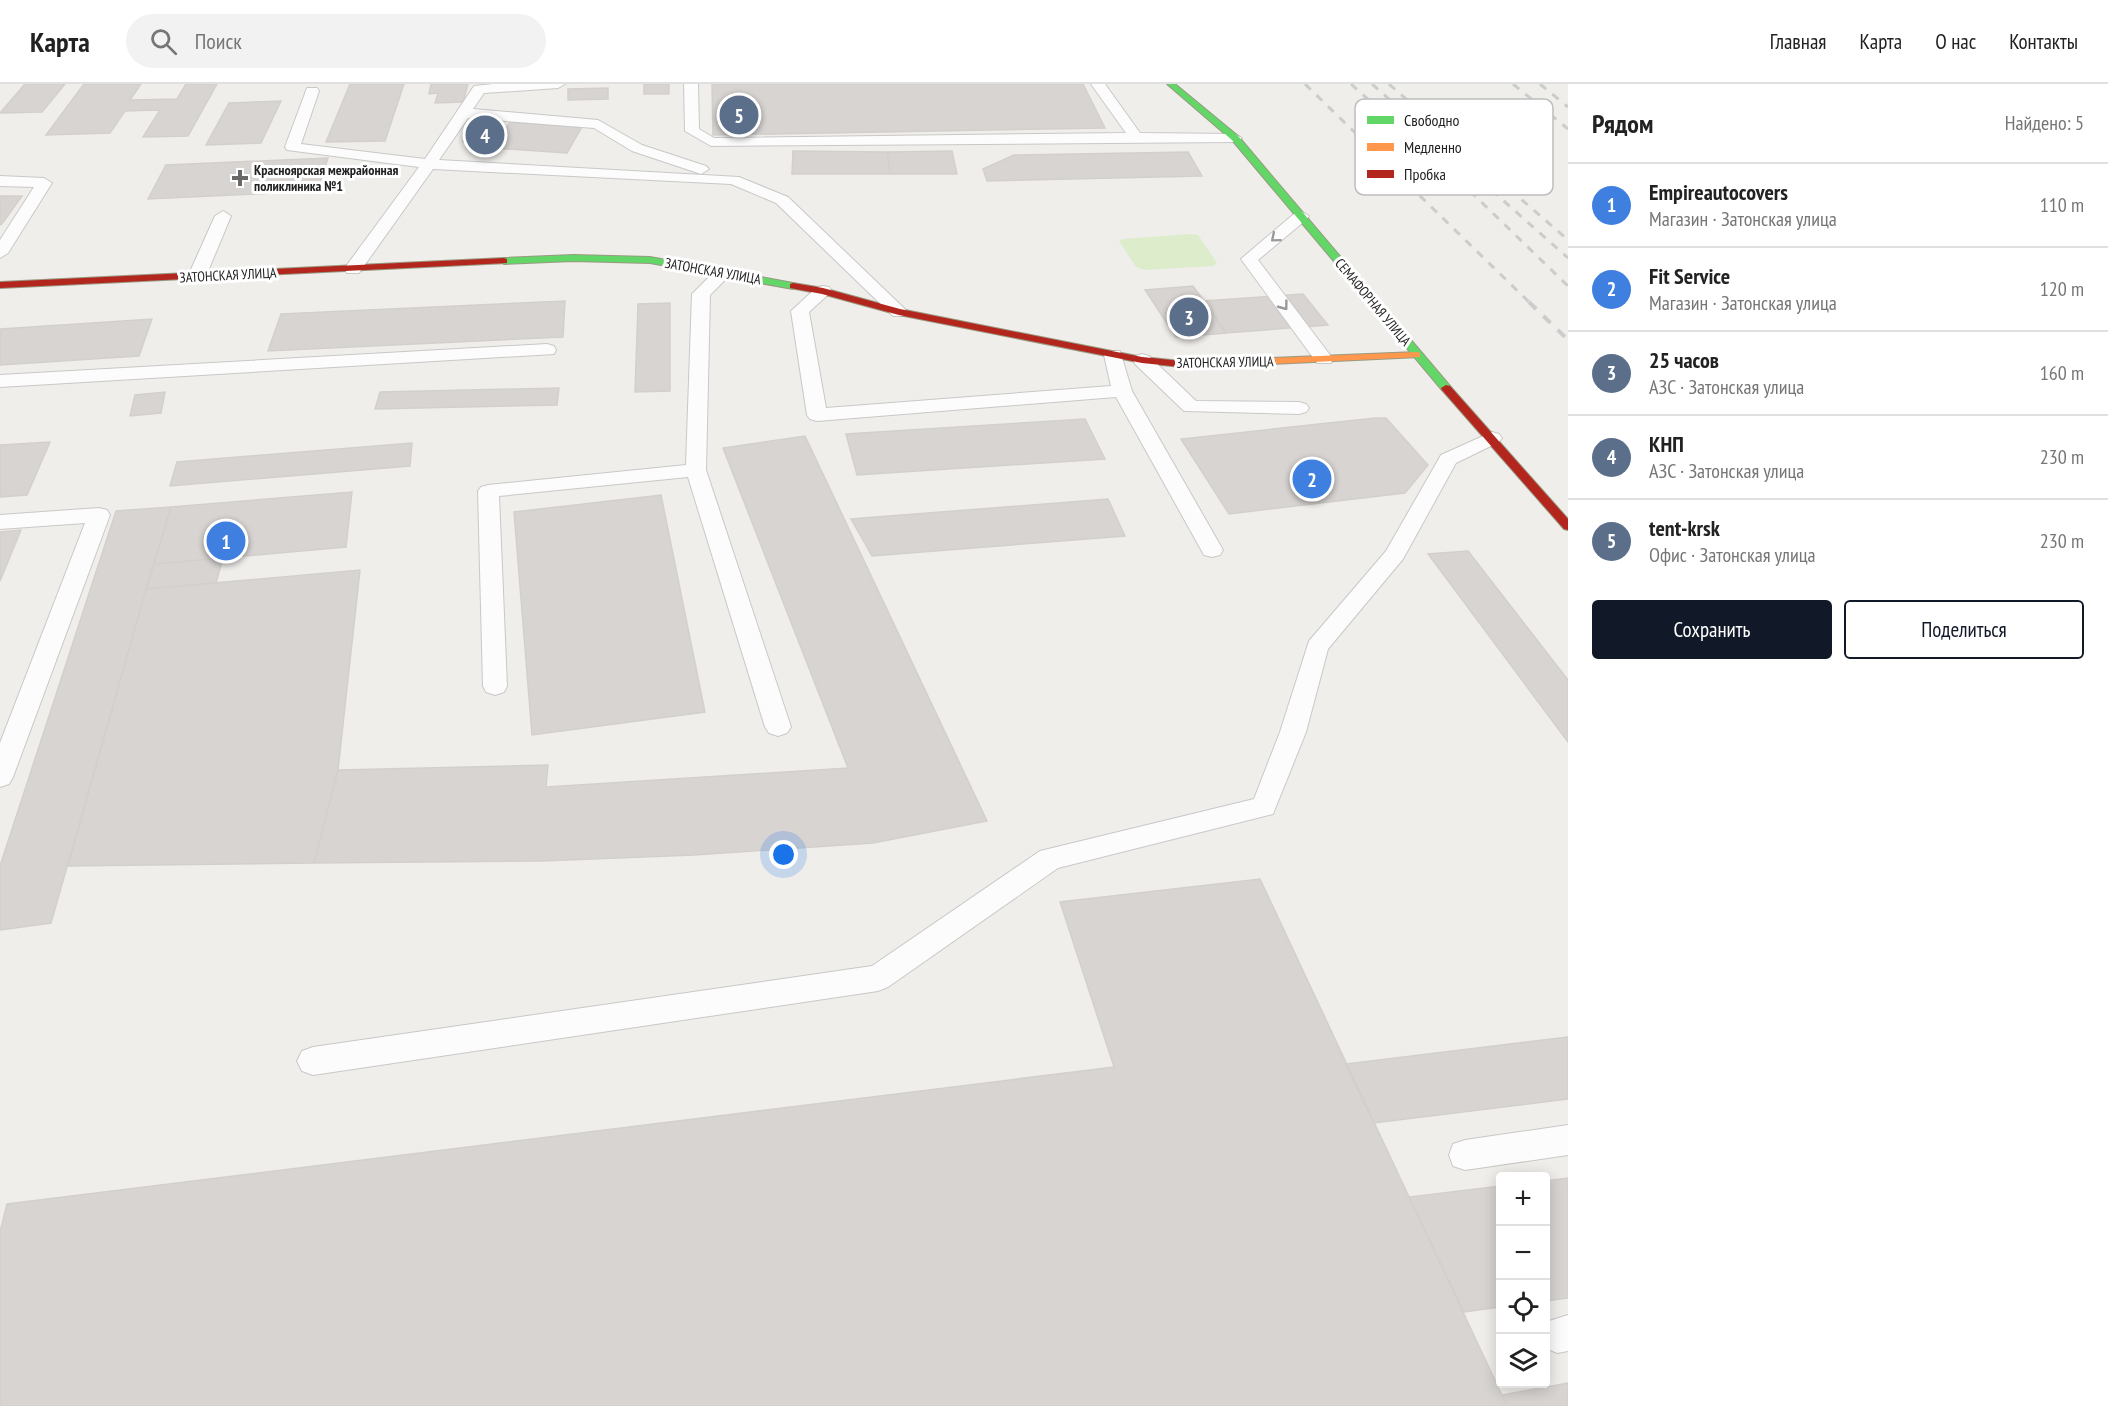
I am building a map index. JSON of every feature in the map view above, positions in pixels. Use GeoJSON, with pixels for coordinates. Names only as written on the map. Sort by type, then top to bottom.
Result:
{"type":"FeatureCollection","features":[{"type":"Feature","properties":{"kind":"main road","name":"СЕМАФОРНАЯ УЛИЦА"},"geometry":{"type":"LineString","coordinates":[[1171,84],[1235,138],[1417,355],[1568,526]]}},
{"type":"Feature","properties":{"kind":"main road","name":"ЗАТОНСКАЯ УЛИЦА"},"geometry":{"type":"LineString","coordinates":[[0,285],[573,258],[650,260],[824,291],[899,312],[1142,360],[1191,365],[1417,355]]}},
{"type":"Feature","properties":{"kind":"lane"},"geometry":{"type":"LineString","coordinates":[[353,269],[429,164],[479,89],[558,84]]}},
{"type":"Feature","properties":{"kind":"lane"},"geometry":{"type":"LineString","coordinates":[[691,84],[692,131],[711,142],[1235,138]]}},
{"type":"Feature","properties":{"kind":"lane"},"geometry":{"type":"LineString","coordinates":[[1098,84],[1136,137]]}},
{"type":"Feature","properties":{"kind":"lane"},"geometry":{"type":"LineString","coordinates":[[312,91],[292,147],[429,164],[734,180]]}},
{"type":"Feature","properties":{"kind":"lane"},"geometry":{"type":"LineString","coordinates":[[464,113],[598,124],[637,148],[734,180],[782,200],[899,312]]}},
{"type":"Feature","properties":{"kind":"lane"},"geometry":{"type":"LineString","coordinates":[[0,181],[44,183],[0,254]]}},
{"type":"Feature","properties":{"kind":"lane"},"geometry":{"type":"LineString","coordinates":[[197,276],[223,216]]}},
{"type":"Feature","properties":{"kind":"lane"},"geometry":{"type":"LineString","coordinates":[[1301,216],[1249,260],[1324,359]]}},
{"type":"Feature","properties":{"kind":"lane"},"geometry":{"type":"LineString","coordinates":[[723,273],[701,294],[696,470],[778,727]]}},
{"type":"Feature","properties":{"kind":"lane"},"geometry":{"type":"LineString","coordinates":[[824,291],[800,311],[817,415],[1122,392]]}},
{"type":"Feature","properties":{"kind":"lane"},"geometry":{"type":"LineString","coordinates":[[0,381],[547,350]]}},
{"type":"Feature","properties":{"kind":"lane"},"geometry":{"type":"LineString","coordinates":[[1113,355],[1122,392],[1212,550]]}},
{"type":"Feature","properties":{"kind":"lane"},"geometry":{"type":"LineString","coordinates":[[1142,360],[1191,407],[1299,408]]}},
{"type":"Feature","properties":{"kind":"lane"},"geometry":{"type":"LineString","coordinates":[[313,1061],[878,978],[1050,859],[1264,807],[1293,732],[1317,647],[1395,554],[1448,459],[1492,438]]}},
{"type":"Feature","properties":{"kind":"lane"},"geometry":{"type":"LineString","coordinates":[[495,686],[488,491],[696,470]]}},
{"type":"Feature","properties":{"kind":"lane"},"geometry":{"type":"LineString","coordinates":[[0,522],[99,515],[0,777]]}},
{"type":"Feature","properties":{"kind":"lane"},"geometry":{"type":"LineString","coordinates":[[1465,1155],[1568,1140]]}},
{"type":"Feature","properties":{"kind":"green space"},"geometry":{"type":"Polygon","coordinates":[[[1198,235],[1217,263],[1213,266],[1145,270],[1136,267],[1119,241],[1123,239],[1198,235]]]}},
{"type":"Feature","properties":{"kind":"building"},"geometry":{"type":"Polygon","coordinates":[[[25,84],[65,84],[42,112],[0,113],[25,84]]]}},
{"type":"Feature","properties":{"kind":"building"},"geometry":{"type":"Polygon","coordinates":[[[84,84],[141,84],[130,100],[177,99],[186,84],[217,84],[188,136],[143,137],[160,110],[125,111],[110,133],[46,135],[84,84]]]}},
{"type":"Feature","properties":{"kind":"building"},"geometry":{"type":"Polygon","coordinates":[[[350,84],[404,84],[385,141],[326,142],[350,84]]]}},
{"type":"Feature","properties":{"kind":"building"},"geometry":{"type":"Polygon","coordinates":[[[431,84],[468,84],[463,102],[435,103],[438,93],[429,94],[431,84]]]}},
{"type":"Feature","properties":{"kind":"building"},"geometry":{"type":"Polygon","coordinates":[[[644,84],[669,84],[669,94],[644,94],[644,84]]]}},
{"type":"Feature","properties":{"kind":"building"},"geometry":{"type":"Polygon","coordinates":[[[712,84],[1083,84],[1105,128],[713,135],[712,84]]]}},
{"type":"Feature","properties":{"kind":"building"},"geometry":{"type":"Polygon","coordinates":[[[608,88],[608,99],[568,100],[568,89],[608,88]]]}},
{"type":"Feature","properties":{"kind":"building"},"geometry":{"type":"Polygon","coordinates":[[[281,101],[261,143],[206,145],[229,103],[281,101]]]}},
{"type":"Feature","properties":{"kind":"building"},"geometry":{"type":"Polygon","coordinates":[[[510,122],[582,127],[567,153],[492,148],[510,122]]]}},
{"type":"Feature","properties":{"kind":"building"},"geometry":{"type":"Polygon","coordinates":[[[474,127],[505,129],[495,143],[463,141],[474,127]]]}},
{"type":"Feature","properties":{"kind":"building"},"geometry":{"type":"Polygon","coordinates":[[[793,151],[887,152],[890,174],[792,174],[793,151]]]}},
{"type":"Feature","properties":{"kind":"building"},"geometry":{"type":"Polygon","coordinates":[[[952,151],[957,174],[890,174],[887,152],[952,151]]]}},
{"type":"Feature","properties":{"kind":"building"},"geometry":{"type":"Polygon","coordinates":[[[1188,152],[1202,176],[987,181],[983,169],[1014,155],[1188,152]]]}},
{"type":"Feature","properties":{"kind":"building","name":"Красноярская межрайонная поликлиника №1"},"geometry":{"type":"Polygon","coordinates":[[[328,158],[317,191],[148,199],[166,165],[328,158]]]}},
{"type":"Feature","properties":{"kind":"building"},"geometry":{"type":"Polygon","coordinates":[[[0,196],[22,196],[0,225],[0,196]]]}},
{"type":"Feature","properties":{"kind":"building"},"geometry":{"type":"Polygon","coordinates":[[[1193,286],[1226,333],[1176,337],[1145,290],[1193,286]]]}},
{"type":"Feature","properties":{"kind":"building"},"geometry":{"type":"Polygon","coordinates":[[[1303,294],[1328,325],[1226,333],[1204,301],[1303,294]]]}},
{"type":"Feature","properties":{"kind":"building"},"geometry":{"type":"Polygon","coordinates":[[[565,301],[563,337],[268,351],[281,314],[565,301]]]}},
{"type":"Feature","properties":{"kind":"building"},"geometry":{"type":"Polygon","coordinates":[[[670,303],[670,391],[635,392],[638,304],[670,303]]]}},
{"type":"Feature","properties":{"kind":"building"},"geometry":{"type":"Polygon","coordinates":[[[152,319],[139,356],[0,365],[0,329],[152,319]]]}},
{"type":"Feature","properties":{"kind":"building"},"geometry":{"type":"Polygon","coordinates":[[[559,388],[557,405],[375,409],[380,392],[559,388]]]}},
{"type":"Feature","properties":{"kind":"building"},"geometry":{"type":"Polygon","coordinates":[[[165,392],[161,413],[130,416],[135,395],[165,392]]]}},
{"type":"Feature","properties":{"kind":"building"},"geometry":{"type":"Polygon","coordinates":[[[1386,418],[1428,465],[1405,493],[1229,514],[1181,439],[1386,418]]]}},
{"type":"Feature","properties":{"kind":"building"},"geometry":{"type":"Polygon","coordinates":[[[1085,419],[1105,459],[857,475],[846,434],[1085,419]]]}},
{"type":"Feature","properties":{"kind":"building"},"geometry":{"type":"Polygon","coordinates":[[[805,436],[987,821],[873,843],[694,855],[542,861],[314,863],[338,770],[548,765],[546,787],[848,768],[723,448],[805,436]]]}},
{"type":"Feature","properties":{"kind":"building"},"geometry":{"type":"Polygon","coordinates":[[[50,442],[27,495],[0,497],[0,445],[50,442]]]}},
{"type":"Feature","properties":{"kind":"building"},"geometry":{"type":"Polygon","coordinates":[[[412,443],[410,466],[170,486],[177,462],[412,443]]]}},
{"type":"Feature","properties":{"kind":"building"},"geometry":{"type":"Polygon","coordinates":[[[352,492],[346,547],[154,564],[171,507],[352,492]]]}},
{"type":"Feature","properties":{"kind":"building"},"geometry":{"type":"Polygon","coordinates":[[[661,495],[705,712],[532,735],[514,512],[661,495]]]}},
{"type":"Feature","properties":{"kind":"building"},"geometry":{"type":"Polygon","coordinates":[[[1108,499],[1125,536],[872,556],[851,519],[1108,499]]]}},
{"type":"Feature","properties":{"kind":"building"},"geometry":{"type":"Polygon","coordinates":[[[171,507],[51,923],[0,930],[0,866],[116,511],[171,507]]]}},
{"type":"Feature","properties":{"kind":"building"},"geometry":{"type":"Polygon","coordinates":[[[21,530],[0,581],[0,532],[21,530]]]}},
{"type":"Feature","properties":{"kind":"building"},"geometry":{"type":"Polygon","coordinates":[[[1468,551],[1568,680],[1568,742],[1428,554],[1468,551]]]}},
{"type":"Feature","properties":{"kind":"building"},"geometry":{"type":"Polygon","coordinates":[[[223,558],[216,583],[146,589],[154,564],[223,558]]]}},
{"type":"Feature","properties":{"kind":"building"},"geometry":{"type":"Polygon","coordinates":[[[360,570],[338,770],[314,863],[68,866],[146,589],[360,570]]]}},
{"type":"Feature","properties":{"kind":"building"},"geometry":{"type":"Polygon","coordinates":[[[1260,879],[1496,1383],[1496,1388],[1499,1388],[1507,1406],[0,1406],[0,1232],[7,1204],[1114,1067],[1060,902],[1260,879]]]}},
{"type":"Feature","properties":{"kind":"building"},"geometry":{"type":"Polygon","coordinates":[[[1568,1037],[1568,1099],[1374,1123],[1345,1064],[1568,1037]]]}},
{"type":"Feature","properties":{"kind":"building"},"geometry":{"type":"Polygon","coordinates":[[[1568,1178],[1568,1298],[1550,1300],[1550,1226],[1550,1180],[1568,1178]]]}},
{"type":"Feature","properties":{"kind":"building"},"geometry":{"type":"Polygon","coordinates":[[[1496,1186],[1496,1308],[1464,1312],[1409,1197],[1496,1186]]]}},
{"type":"Feature","properties":{"kind":"building"},"geometry":{"type":"Polygon","coordinates":[[[1568,1383],[1568,1406],[1507,1406],[1502,1395],[1550,1388],[1568,1383]]]}},
{"type":"Feature","properties":{"kind":"railway"},"geometry":{"type":"LineString","coordinates":[[1305,84],[1355,133]]}},
{"type":"Feature","properties":{"kind":"railway"},"geometry":{"type":"LineString","coordinates":[[1351,84],[1368,99]]}},
{"type":"Feature","properties":{"kind":"railway"},"geometry":{"type":"LineString","coordinates":[[1372,84],[1389,99]]}},
{"type":"Feature","properties":{"kind":"railway"},"geometry":{"type":"LineString","coordinates":[[1389,84],[1406,99]]}},
{"type":"Feature","properties":{"kind":"railway"},"geometry":{"type":"LineString","coordinates":[[1513,84],[1531,99]]}},
{"type":"Feature","properties":{"kind":"railway"},"geometry":{"type":"LineString","coordinates":[[1540,84],[1568,107]]}},
{"type":"Feature","properties":{"kind":"railway"},"geometry":{"type":"LineString","coordinates":[[1553,117],[1568,129]]}},
{"type":"Feature","properties":{"kind":"railway"},"geometry":{"type":"LineString","coordinates":[[1419,195],[1530,303]]}},
{"type":"Feature","properties":{"kind":"railway"},"geometry":{"type":"LineString","coordinates":[[1474,195],[1568,286]]}},
{"type":"Feature","properties":{"kind":"railway"},"geometry":{"type":"LineString","coordinates":[[1497,195],[1568,258]]}},
{"type":"Feature","properties":{"kind":"railway"},"geometry":{"type":"LineString","coordinates":[[1516,195],[1568,240]]}},
{"type":"Feature","properties":{"kind":"railway"},"geometry":{"type":"LineString","coordinates":[[1529,302],[1568,340]]}},
{"type":"Feature","properties":{"kind":"traffic: fast"},"geometry":{"type":"LineString","coordinates":[[1171,84],[1235,138],[1446,388]]}},
{"type":"Feature","properties":{"kind":"traffic: fast"},"geometry":{"type":"LineString","coordinates":[[504,261],[573,258],[650,260],[793,286]]}},
{"type":"Feature","properties":{"kind":"traffic: slow"},"geometry":{"type":"LineString","coordinates":[[1271,361],[1417,355]]}},
{"type":"Feature","properties":{"kind":"traffic: jam"},"geometry":{"type":"LineString","coordinates":[[0,285],[504,261]]}},
{"type":"Feature","properties":{"kind":"traffic: jam"},"geometry":{"type":"LineString","coordinates":[[793,286],[823,291],[899,312],[1142,360],[1191,365],[1271,361]]}},
{"type":"Feature","properties":{"kind":"traffic: jam"},"geometry":{"type":"LineString","coordinates":[[1446,388],[1568,526]]}},
{"type":"Feature","properties":{"kind":"place","name":"tent-krsk"},"geometry":{"type":"Point","coordinates":[739,115]}},
{"type":"Feature","properties":{"kind":"place","name":"КНП"},"geometry":{"type":"Point","coordinates":[485,135]}},
{"type":"Feature","properties":{"kind":"place","name":"Красноярская межрайонная поликлиника №1"},"geometry":{"type":"Point","coordinates":[240,178]}},
{"type":"Feature","properties":{"kind":"place","name":"25 часов"},"geometry":{"type":"Point","coordinates":[1189,317]}},
{"type":"Feature","properties":{"kind":"place","name":"Fit Service"},"geometry":{"type":"Point","coordinates":[1312,479]}},
{"type":"Feature","properties":{"kind":"place","name":"Empireautocovers"},"geometry":{"type":"Point","coordinates":[226,541]}}]}
